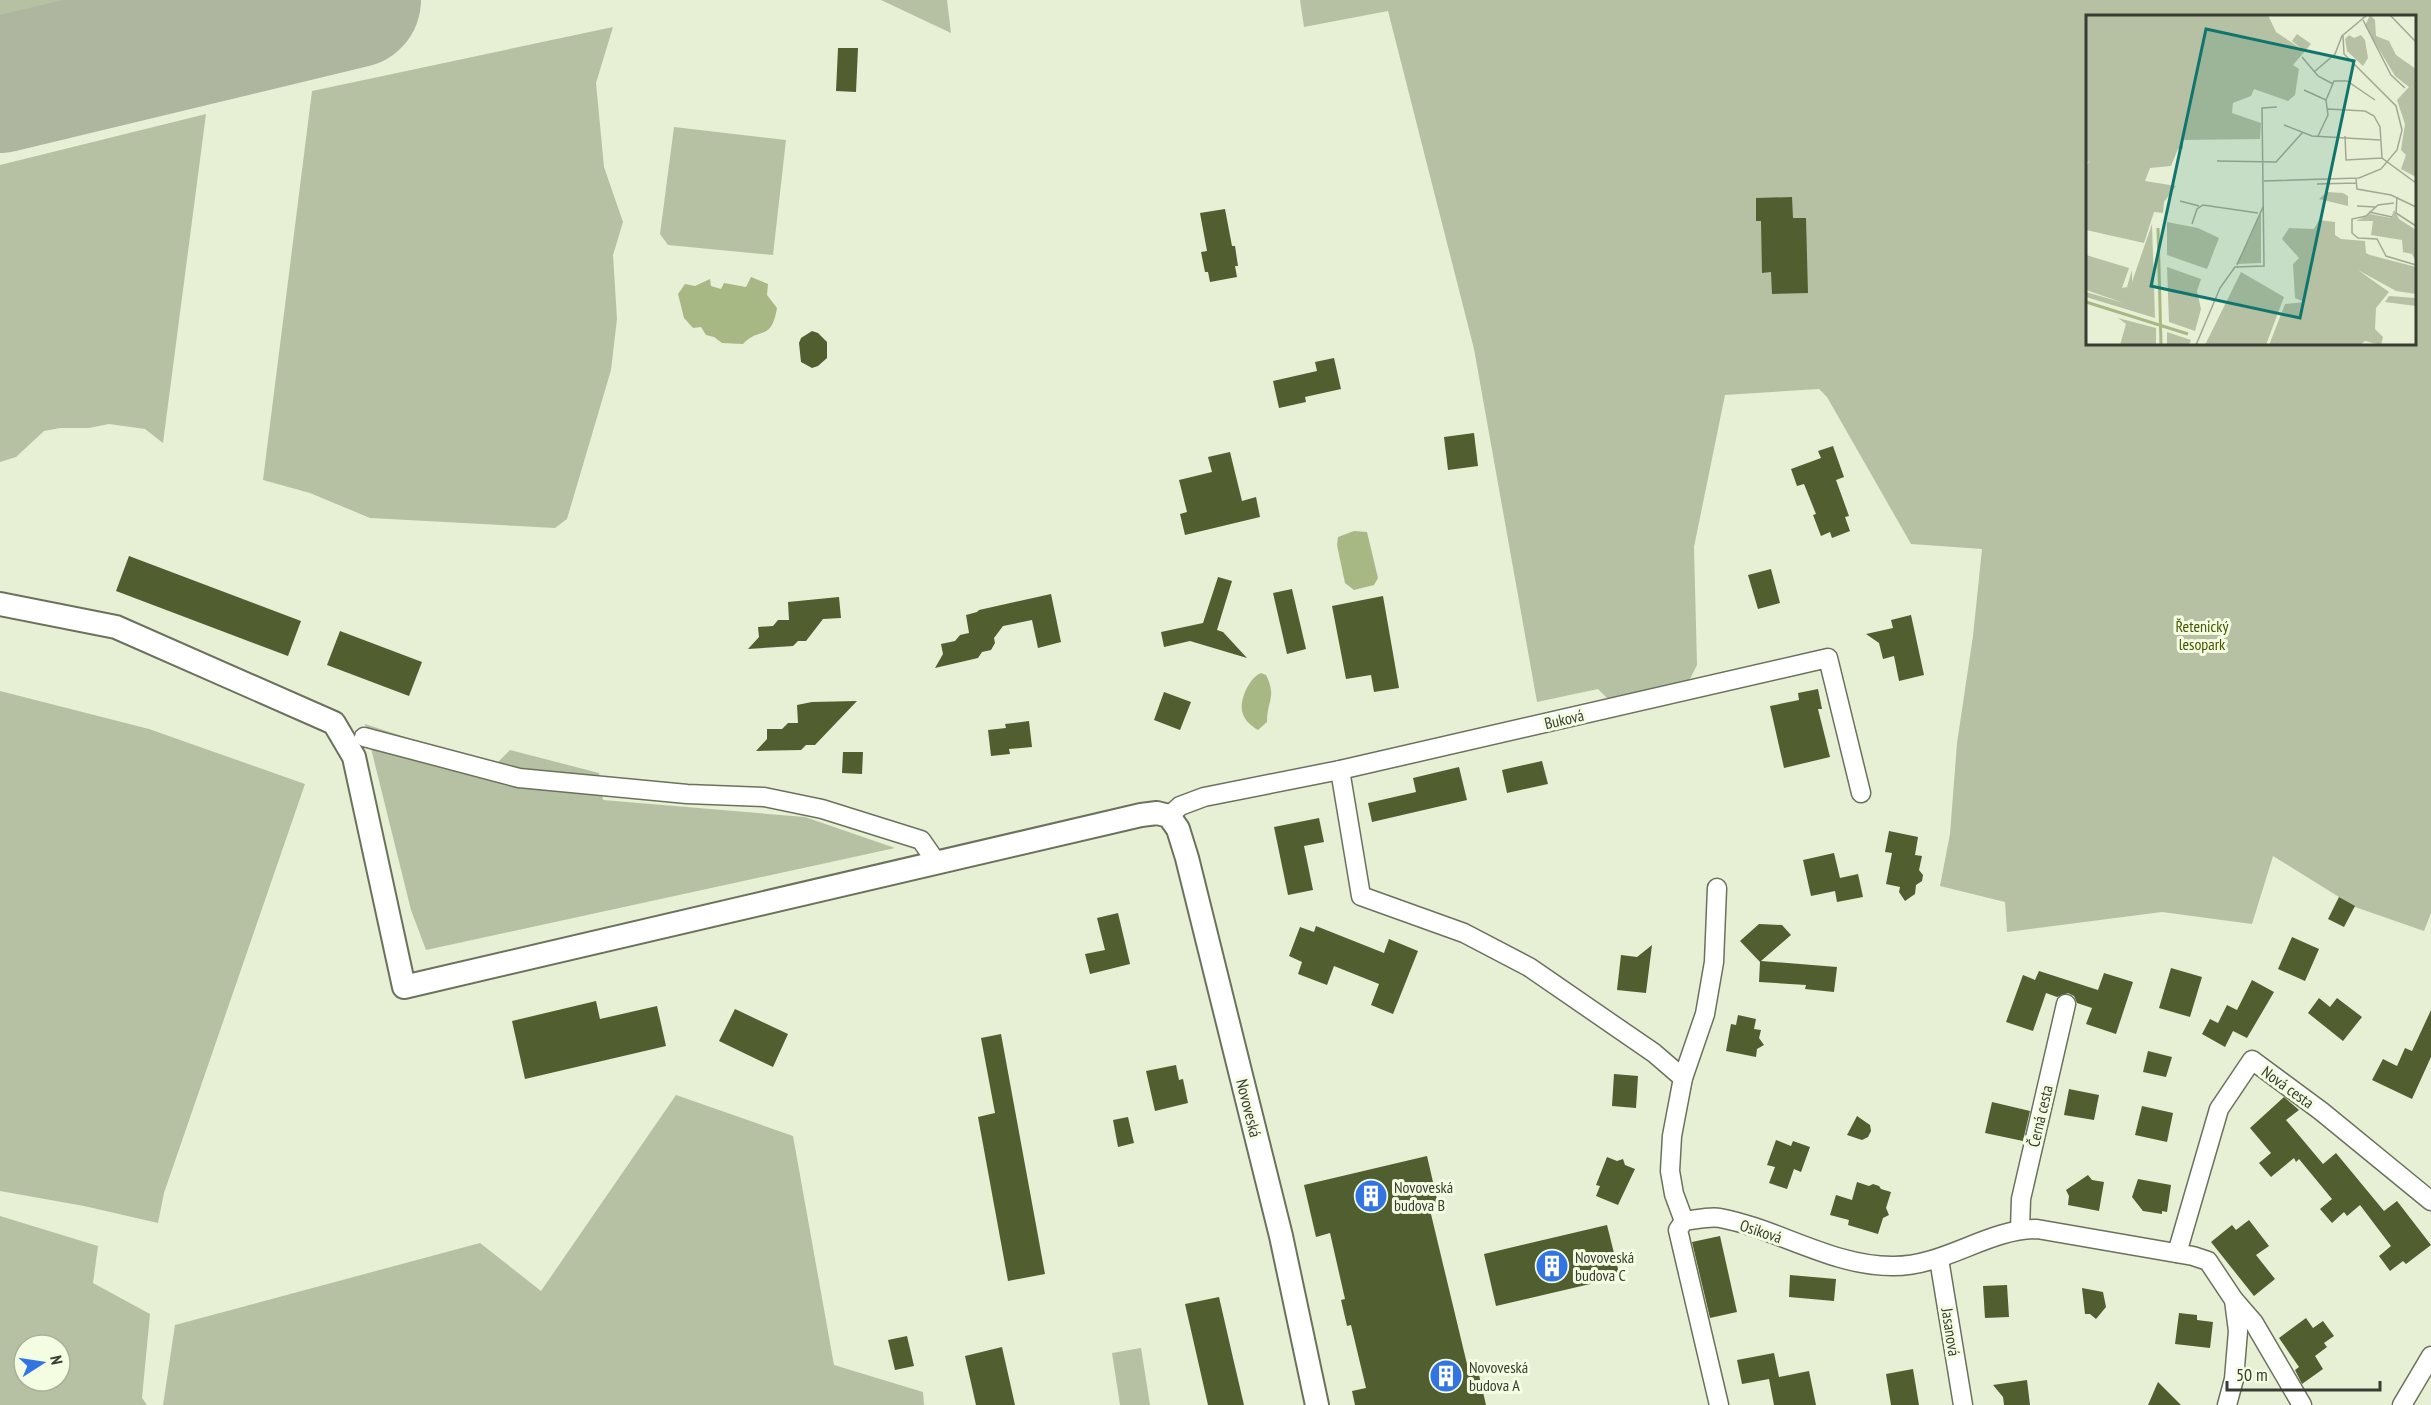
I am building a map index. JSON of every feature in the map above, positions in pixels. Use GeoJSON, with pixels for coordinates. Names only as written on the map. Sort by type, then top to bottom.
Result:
{"type":"FeatureCollection","features":[{"type":"Feature","properties":{"kind":"street"},"geometry":{"type":"LineString","coordinates":[[0,604],[116,627],[334,723],[354,757],[404,987],[1141,815],[1157,813],[1169,816]]}},
{"type":"Feature","properties":{"kind":"street","name":"Buková"},"geometry":{"type":"LineString","coordinates":[[1169,816],[1180,806],[1196,799],[1340,770],[1828,658],[1861,794]]}},
{"type":"Feature","properties":{"kind":"street"},"geometry":{"type":"LineString","coordinates":[[364,737],[519,778],[687,795],[764,797],[822,809],[921,840],[937,863]]}},
{"type":"Feature","properties":{"kind":"street"},"geometry":{"type":"LineString","coordinates":[[1340,770],[1361,896],[1464,933],[1529,967],[1654,1053],[1683,1078]]}},
{"type":"Feature","properties":{"kind":"street","name":"Novoveská"},"geometry":{"type":"LineString","coordinates":[[1169,816],[1182,838],[1281,1236],[1317,1405]]}},
{"type":"Feature","properties":{"kind":"street"},"geometry":{"type":"LineString","coordinates":[[1717,888],[1714,962],[1705,1014],[1683,1078],[1672,1136],[1670,1171],[1674,1194],[1684,1221],[1677,1230],[1719,1405]]}},
{"type":"Feature","properties":{"kind":"street","name":"Černá cesta"},"geometry":{"type":"LineString","coordinates":[[2020,1229],[2021,1199],[2066,1004]]}},
{"type":"Feature","properties":{"kind":"street","name":"Nová cesta"},"geometry":{"type":"LineString","coordinates":[[2177,1253],[2219,1109],[2252,1060],[2321,1111],[2431,1201]]}},
{"type":"Feature","properties":{"kind":"street","name":"Osiková"},"geometry":{"type":"LineString","coordinates":[[1684,1221],[1718,1217],[1858,1263],[1891,1266],[1916,1265],[1939,1259],[2020,1229]]}},
{"type":"Feature","properties":{"kind":"street"},"geometry":{"type":"LineString","coordinates":[[2020,1229],[2037,1229],[2177,1253],[2208,1261],[2234,1300],[2254,1323],[2302,1405]]}},
{"type":"Feature","properties":{"kind":"street","name":"Jasanová"},"geometry":{"type":"LineString","coordinates":[[1939,1259],[1963,1405]]}},
{"type":"Feature","properties":{"kind":"street"},"geometry":{"type":"LineString","coordinates":[[2227,1405],[2234,1378],[2238,1331],[2234,1300]]}},
{"type":"Feature","properties":{"kind":"street"},"geometry":{"type":"LineString","coordinates":[[2403,1405],[2431,1356]]}},
{"type":"Feature","properties":{"kind":"green space"},"geometry":{"type":"Polygon","coordinates":[[[0,0],[132,0],[0,32],[0,0]]]}},
{"type":"Feature","properties":{"kind":"green space"},"geometry":{"type":"Polygon","coordinates":[[[881,0],[947,0],[951,33],[881,0]]]}},
{"type":"Feature","properties":{"kind":"green space","name":"Řetenický lesopark"},"geometry":{"type":"Polygon","coordinates":[[[1300,0],[2431,0],[2431,913],[2424,931],[2355,907],[2273,856],[2252,924],[2162,912],[2007,932],[2005,902],[1940,886],[1950,834],[1957,743],[1973,636],[1982,549],[1911,544],[1827,397],[1819,389],[1725,395],[1694,547],[1697,665],[1688,683],[1610,701],[1598,689],[1537,702],[1474,349],[1388,11],[1304,27],[1300,0]]]}},
{"type":"Feature","properties":{"kind":"green space"},"geometry":{"type":"Polygon","coordinates":[[[613,27],[596,83],[604,167],[623,222],[613,255],[617,319],[611,370],[567,519],[555,528],[370,518],[310,493],[263,480],[312,91],[613,27]]]}},
{"type":"Feature","properties":{"kind":"green space"},"geometry":{"type":"Polygon","coordinates":[[[206,114],[163,443],[145,429],[109,424],[89,428],[60,428],[44,431],[16,457],[0,462],[0,165],[206,114]]]}},
{"type":"Feature","properties":{"kind":"green space"},"geometry":{"type":"Polygon","coordinates":[[[674,127],[786,140],[773,255],[668,245],[660,234],[674,127]]]}},
{"type":"Feature","properties":{"kind":"green space"},"geometry":{"type":"Polygon","coordinates":[[[0,691],[149,729],[305,784],[164,1193],[158,1223],[84,1206],[0,1191],[0,691]]]}},
{"type":"Feature","properties":{"kind":"green space"},"geometry":{"type":"Polygon","coordinates":[[[365,724],[494,766],[510,750],[599,773],[603,800],[805,817],[895,848],[426,950],[411,910],[365,724]]]}},
{"type":"Feature","properties":{"kind":"green space"},"geometry":{"type":"Polygon","coordinates":[[[676,1095],[793,1136],[834,1365],[923,1392],[924,1405],[163,1405],[175,1325],[480,1243],[541,1291],[676,1095]]]}},
{"type":"Feature","properties":{"kind":"green space"},"geometry":{"type":"Polygon","coordinates":[[[0,1216],[98,1246],[93,1283],[150,1314],[142,1398],[147,1405],[0,1405],[0,1216]]]}},
{"type":"Feature","properties":{"kind":"green space"},"geometry":{"type":"Polygon","coordinates":[[[1141,1348],[1150,1405],[1120,1405],[1112,1353],[1141,1348]]]}},
{"type":"Feature","properties":{"kind":"shaded area"},"geometry":{"type":"Polygon","coordinates":[[[751,277],[768,284],[767,295],[777,308],[768,330],[743,344],[722,343],[706,335],[701,327],[693,328],[684,318],[678,294],[685,284],[695,286],[710,279],[711,286],[721,289],[724,283],[746,287],[751,277]]]}},
{"type":"Feature","properties":{"kind":"shaded area"},"geometry":{"type":"Polygon","coordinates":[[[1354,531],[1367,532],[1378,578],[1374,585],[1354,590],[1345,583],[1337,545],[1338,537],[1354,531]]]}},
{"type":"Feature","properties":{"kind":"shaded area"},"geometry":{"type":"Polygon","coordinates":[[[1261,673],[1266,675],[1271,694],[1267,722],[1258,730],[1246,720],[1242,706],[1249,684],[1261,673]]]}},
{"type":"Feature","properties":{"kind":"building"},"geometry":{"type":"Polygon","coordinates":[[[838,48],[858,48],[856,92],[836,91],[838,48]]]}},
{"type":"Feature","properties":{"kind":"building"},"geometry":{"type":"Polygon","coordinates":[[[1792,197],[1793,218],[1806,218],[1808,293],[1772,294],[1771,272],[1762,273],[1761,221],[1756,221],[1756,198],[1792,197]]]}},
{"type":"Feature","properties":{"kind":"building"},"geometry":{"type":"Polygon","coordinates":[[[1225,209],[1232,246],[1235,246],[1237,277],[1210,282],[1208,272],[1205,272],[1201,252],[1207,251],[1200,213],[1225,209]]]}},
{"type":"Feature","properties":{"kind":"building"},"geometry":{"type":"Polygon","coordinates":[[[812,331],[818,333],[827,342],[827,358],[812,368],[801,362],[799,343],[801,338],[812,331]]]}},
{"type":"Feature","properties":{"kind":"building"},"geometry":{"type":"Polygon","coordinates":[[[1334,358],[1341,389],[1305,397],[1306,402],[1279,408],[1273,381],[1317,371],[1315,362],[1334,358]]]}},
{"type":"Feature","properties":{"kind":"building"},"geometry":{"type":"Polygon","coordinates":[[[1474,433],[1478,466],[1448,470],[1444,437],[1474,433]]]}},
{"type":"Feature","properties":{"kind":"building"},"geometry":{"type":"Polygon","coordinates":[[[1833,446],[1844,477],[1836,480],[1849,516],[1845,517],[1850,531],[1832,538],[1830,532],[1821,536],[1813,515],[1816,514],[1804,484],[1797,486],[1791,469],[1821,458],[1818,451],[1833,446]]]}},
{"type":"Feature","properties":{"kind":"building"},"geometry":{"type":"Polygon","coordinates":[[[1230,452],[1242,501],[1256,497],[1260,517],[1185,535],[1180,514],[1187,512],[1179,480],[1212,472],[1208,457],[1230,452]]]}},
{"type":"Feature","properties":{"kind":"building"},"geometry":{"type":"Polygon","coordinates":[[[129,556],[301,621],[288,656],[116,591],[129,556]]]}},
{"type":"Feature","properties":{"kind":"building"},"geometry":{"type":"Polygon","coordinates":[[[1771,569],[1780,603],[1758,609],[1748,575],[1771,569]]]}},
{"type":"Feature","properties":{"kind":"building"},"geometry":{"type":"Polygon","coordinates":[[[1218,577],[1232,581],[1217,630],[1223,632],[1247,658],[1190,641],[1164,647],[1161,632],[1203,623],[1218,577]]]}},
{"type":"Feature","properties":{"kind":"building"},"geometry":{"type":"Polygon","coordinates":[[[1292,589],[1306,649],[1287,654],[1273,593],[1292,589]]]}},
{"type":"Feature","properties":{"kind":"building"},"geometry":{"type":"Polygon","coordinates":[[[1051,594],[1061,642],[1038,648],[1032,620],[1003,626],[994,638],[995,643],[991,650],[982,652],[978,658],[935,668],[943,654],[941,644],[955,641],[960,635],[969,633],[966,615],[1051,594]]]}},
{"type":"Feature","properties":{"kind":"building"},"geometry":{"type":"Polygon","coordinates":[[[1383,596],[1399,688],[1374,692],[1371,675],[1346,679],[1332,606],[1383,596]]]}},
{"type":"Feature","properties":{"kind":"building"},"geometry":{"type":"Polygon","coordinates":[[[839,597],[841,618],[823,619],[806,641],[798,641],[793,646],[748,649],[759,637],[758,627],[773,626],[778,620],[789,620],[788,602],[839,597]]]}},
{"type":"Feature","properties":{"kind":"building"},"geometry":{"type":"Polygon","coordinates":[[[1911,615],[1924,675],[1899,681],[1894,656],[1883,659],[1879,643],[1866,634],[1893,628],[1891,620],[1911,615]]]}},
{"type":"Feature","properties":{"kind":"building"},"geometry":{"type":"Polygon","coordinates":[[[340,631],[422,662],[409,696],[327,665],[340,631]]]}},
{"type":"Feature","properties":{"kind":"building"},"geometry":{"type":"Polygon","coordinates":[[[1818,689],[1822,709],[1818,709],[1830,757],[1784,768],[1770,706],[1799,700],[1798,693],[1818,689]]]}},
{"type":"Feature","properties":{"kind":"building"},"geometry":{"type":"Polygon","coordinates":[[[1164,692],[1191,702],[1180,730],[1154,720],[1164,692]]]}},
{"type":"Feature","properties":{"kind":"building"},"geometry":{"type":"Polygon","coordinates":[[[857,701],[815,745],[806,745],[801,750],[756,751],[767,739],[767,729],[782,729],[788,723],[798,723],[797,705],[812,702],[857,701]]]}},
{"type":"Feature","properties":{"kind":"building"},"geometry":{"type":"Polygon","coordinates":[[[1029,721],[1032,747],[1009,749],[1010,754],[991,756],[988,730],[1006,728],[1005,724],[1029,721]]]}},
{"type":"Feature","properties":{"kind":"building"},"geometry":{"type":"Polygon","coordinates":[[[843,752],[863,752],[862,774],[842,773],[843,752]]]}},
{"type":"Feature","properties":{"kind":"building"},"geometry":{"type":"Polygon","coordinates":[[[1542,761],[1548,784],[1507,793],[1502,770],[1542,761]]]}},
{"type":"Feature","properties":{"kind":"building"},"geometry":{"type":"Polygon","coordinates":[[[1459,767],[1467,800],[1372,822],[1368,803],[1416,792],[1413,778],[1459,767]]]}},
{"type":"Feature","properties":{"kind":"building"},"geometry":{"type":"Polygon","coordinates":[[[1319,818],[1324,842],[1304,846],[1313,890],[1288,895],[1274,827],[1319,818]]]}},
{"type":"Feature","properties":{"kind":"building"},"geometry":{"type":"Polygon","coordinates":[[[1889,831],[1918,837],[1915,855],[1922,856],[1919,870],[1923,875],[1922,881],[1916,885],[1915,894],[1905,901],[1899,892],[1900,887],[1886,884],[1892,853],[1885,852],[1889,831]]]}},
{"type":"Feature","properties":{"kind":"building"},"geometry":{"type":"Polygon","coordinates":[[[1834,853],[1840,878],[1858,874],[1863,897],[1837,902],[1835,891],[1811,896],[1803,860],[1834,853]]]}},
{"type":"Feature","properties":{"kind":"building"},"geometry":{"type":"Polygon","coordinates":[[[2339,897],[2355,906],[2344,927],[2328,919],[2339,897]]]}},
{"type":"Feature","properties":{"kind":"building"},"geometry":{"type":"Polygon","coordinates":[[[1118,913],[1130,964],[1090,974],[1085,954],[1105,950],[1097,918],[1118,913]]]}},
{"type":"Feature","properties":{"kind":"building"},"geometry":{"type":"Polygon","coordinates":[[[1759,924],[1782,925],[1791,935],[1761,961],[1837,967],[1834,992],[1805,989],[1806,985],[1759,982],[1760,962],[1740,941],[1759,924]]]}},
{"type":"Feature","properties":{"kind":"building"},"geometry":{"type":"Polygon","coordinates":[[[1316,926],[1384,953],[1389,939],[1418,951],[1393,1014],[1371,1005],[1379,984],[1334,966],[1327,985],[1298,974],[1302,962],[1289,956],[1300,927],[1314,932],[1316,926]]]}},
{"type":"Feature","properties":{"kind":"building"},"geometry":{"type":"Polygon","coordinates":[[[2292,937],[2319,949],[2305,981],[2278,969],[2292,937]]]}},
{"type":"Feature","properties":{"kind":"building"},"geometry":{"type":"Polygon","coordinates":[[[1652,945],[1646,993],[1617,990],[1621,955],[1637,957],[1652,945]]]}},
{"type":"Feature","properties":{"kind":"building"},"geometry":{"type":"Polygon","coordinates":[[[2171,968],[2202,977],[2190,1017],[2159,1008],[2171,968]]]}},
{"type":"Feature","properties":{"kind":"building"},"geometry":{"type":"Polygon","coordinates":[[[2039,971],[2098,990],[2104,973],[2133,982],[2116,1034],[2086,1024],[2092,1008],[2077,1003],[2074,996],[2068,993],[2057,997],[2046,993],[2033,1031],[2006,1022],[2023,975],[2035,980],[2039,971]]]}},
{"type":"Feature","properties":{"kind":"building"},"geometry":{"type":"Polygon","coordinates":[[[2252,980],[2274,992],[2247,1038],[2233,1031],[2225,1047],[2202,1034],[2210,1019],[2218,1023],[2227,1005],[2237,1010],[2252,980]]]}},
{"type":"Feature","properties":{"kind":"building"},"geometry":{"type":"Polygon","coordinates":[[[2319,998],[2330,1007],[2337,998],[2362,1017],[2343,1041],[2308,1013],[2319,998]]]}},
{"type":"Feature","properties":{"kind":"building"},"geometry":{"type":"Polygon","coordinates":[[[596,1001],[600,1019],[657,1006],[666,1046],[525,1079],[512,1021],[596,1001]]]}},
{"type":"Feature","properties":{"kind":"building"},"geometry":{"type":"Polygon","coordinates":[[[735,1009],[788,1034],[773,1067],[719,1041],[735,1009]]]}},
{"type":"Feature","properties":{"kind":"building"},"geometry":{"type":"Polygon","coordinates":[[[2431,1010],[2431,1057],[2412,1099],[2372,1080],[2383,1059],[2397,1066],[2405,1048],[2412,1051],[2431,1010]]]}},
{"type":"Feature","properties":{"kind":"building"},"geometry":{"type":"Polygon","coordinates":[[[1738,1015],[1756,1019],[1754,1029],[1761,1030],[1759,1038],[1764,1045],[1757,1049],[1756,1057],[1726,1051],[1731,1024],[1736,1025],[1738,1015]]]}},
{"type":"Feature","properties":{"kind":"building"},"geometry":{"type":"Polygon","coordinates":[[[1001,1034],[1045,1274],[1008,1281],[978,1117],[995,1113],[981,1038],[1001,1034]]]}},
{"type":"Feature","properties":{"kind":"building"},"geometry":{"type":"Polygon","coordinates":[[[2148,1051],[2172,1057],[2166,1077],[2143,1072],[2148,1051]]]}},
{"type":"Feature","properties":{"kind":"building"},"geometry":{"type":"Polygon","coordinates":[[[1176,1065],[1179,1080],[1183,1079],[1188,1103],[1155,1111],[1146,1071],[1176,1065]]]}},
{"type":"Feature","properties":{"kind":"building"},"geometry":{"type":"Polygon","coordinates":[[[1614,1074],[1638,1076],[1636,1108],[1612,1106],[1614,1074]]]}},
{"type":"Feature","properties":{"kind":"building"},"geometry":{"type":"Polygon","coordinates":[[[2069,1089],[2099,1095],[2094,1120],[2064,1115],[2069,1089]]]}},
{"type":"Feature","properties":{"kind":"building"},"geometry":{"type":"Polygon","coordinates":[[[2284,1097],[2299,1110],[2286,1120],[2323,1164],[2336,1153],[2384,1211],[2397,1201],[2431,1245],[2406,1264],[2403,1261],[2390,1271],[2379,1256],[2391,1246],[2360,1205],[2347,1216],[2344,1212],[2332,1223],[2320,1209],[2332,1199],[2299,1159],[2296,1162],[2294,1158],[2271,1177],[2259,1163],[2271,1153],[2250,1128],[2284,1097]]]}},
{"type":"Feature","properties":{"kind":"building"},"geometry":{"type":"Polygon","coordinates":[[[1992,1102],[2030,1111],[2023,1141],[1985,1133],[1992,1102]]]}},
{"type":"Feature","properties":{"kind":"building"},"geometry":{"type":"Polygon","coordinates":[[[2142,1106],[2173,1113],[2167,1142],[2135,1135],[2142,1106]]]}},
{"type":"Feature","properties":{"kind":"building"},"geometry":{"type":"Polygon","coordinates":[[[1857,1116],[1870,1125],[1871,1131],[1868,1137],[1862,1140],[1847,1135],[1857,1116]]]}},
{"type":"Feature","properties":{"kind":"building"},"geometry":{"type":"Polygon","coordinates":[[[1128,1117],[1134,1143],[1118,1147],[1113,1120],[1128,1117]]]}},
{"type":"Feature","properties":{"kind":"building"},"geometry":{"type":"Polygon","coordinates":[[[1776,1140],[1791,1146],[1793,1141],[1810,1147],[1801,1172],[1794,1169],[1787,1189],[1769,1183],[1775,1167],[1767,1165],[1776,1140]]]}},
{"type":"Feature","properties":{"kind":"building"},"geometry":{"type":"Polygon","coordinates":[[[1427,1156],[1439,1208],[1430,1210],[1467,1364],[1476,1362],[1486,1405],[1355,1405],[1352,1391],[1366,1388],[1351,1325],[1347,1326],[1341,1300],[1345,1299],[1330,1233],[1316,1237],[1304,1185],[1427,1156]]]}},
{"type":"Feature","properties":{"kind":"building"},"geometry":{"type":"Polygon","coordinates":[[[1607,1157],[1617,1161],[1623,1159],[1625,1165],[1635,1169],[1618,1205],[1596,1196],[1600,1186],[1596,1185],[1607,1157]]]}},
{"type":"Feature","properties":{"kind":"building"},"geometry":{"type":"Polygon","coordinates":[[[2088,1175],[2092,1180],[2104,1182],[2099,1211],[2068,1205],[2069,1196],[2066,1190],[2088,1175]]]}},
{"type":"Feature","properties":{"kind":"building"},"geometry":{"type":"Polygon","coordinates":[[[2138,1179],[2171,1185],[2167,1212],[2162,1211],[2162,1214],[2143,1211],[2132,1197],[2138,1179]]]}},
{"type":"Feature","properties":{"kind":"building"},"geometry":{"type":"Polygon","coordinates":[[[1857,1182],[1869,1186],[1873,1184],[1891,1192],[1886,1208],[1889,1215],[1883,1218],[1878,1234],[1848,1225],[1849,1220],[1830,1215],[1836,1195],[1852,1200],[1857,1182]]]}},
{"type":"Feature","properties":{"kind":"building"},"geometry":{"type":"Polygon","coordinates":[[[2249,1220],[2269,1246],[2256,1255],[2275,1279],[2254,1296],[2211,1242],[2232,1225],[2236,1230],[2249,1220]]]}},
{"type":"Feature","properties":{"kind":"building","name":"Novoveská budova C"},"geometry":{"type":"Polygon","coordinates":[[[1607,1225],[1620,1277],[1496,1306],[1484,1254],[1607,1225]]]}},
{"type":"Feature","properties":{"kind":"building"},"geometry":{"type":"Polygon","coordinates":[[[1720,1236],[1737,1312],[1710,1318],[1692,1242],[1720,1236]]]}},
{"type":"Feature","properties":{"kind":"building"},"geometry":{"type":"Polygon","coordinates":[[[1790,1275],[1836,1279],[1834,1301],[1789,1297],[1790,1275]]]}},
{"type":"Feature","properties":{"kind":"building"},"geometry":{"type":"Polygon","coordinates":[[[2007,1285],[2009,1317],[1985,1318],[1983,1286],[2007,1285]]]}},
{"type":"Feature","properties":{"kind":"building"},"geometry":{"type":"Polygon","coordinates":[[[2082,1288],[2103,1292],[2106,1307],[2096,1319],[2090,1314],[2085,1314],[2082,1288]]]}},
{"type":"Feature","properties":{"kind":"building"},"geometry":{"type":"Polygon","coordinates":[[[1219,1297],[1244,1405],[1208,1405],[1185,1304],[1219,1297]]]}},
{"type":"Feature","properties":{"kind":"building"},"geometry":{"type":"Polygon","coordinates":[[[2179,1313],[2197,1315],[2197,1320],[2213,1322],[2210,1348],[2175,1344],[2179,1313]]]}},
{"type":"Feature","properties":{"kind":"building"},"geometry":{"type":"Polygon","coordinates":[[[2306,1318],[2313,1328],[2323,1321],[2334,1336],[2324,1343],[2327,1347],[2315,1356],[2323,1369],[2302,1384],[2295,1370],[2299,1367],[2279,1338],[2306,1318]]]}},
{"type":"Feature","properties":{"kind":"building"},"geometry":{"type":"Polygon","coordinates":[[[907,1336],[914,1366],[895,1370],[888,1340],[907,1336]]]}},
{"type":"Feature","properties":{"kind":"building"},"geometry":{"type":"Polygon","coordinates":[[[1002,1347],[1015,1405],[976,1405],[965,1356],[1002,1347]]]}},
{"type":"Feature","properties":{"kind":"building"},"geometry":{"type":"Polygon","coordinates":[[[1774,1353],[1779,1377],[1809,1371],[1816,1405],[1774,1405],[1769,1379],[1742,1384],[1737,1360],[1774,1353]]]}},
{"type":"Feature","properties":{"kind":"building"},"geometry":{"type":"Polygon","coordinates":[[[1913,1369],[1919,1405],[1891,1405],[1886,1374],[1913,1369]]]}},
{"type":"Feature","properties":{"kind":"building"},"geometry":{"type":"Polygon","coordinates":[[[2027,1380],[2030,1405],[2004,1405],[2003,1397],[1993,1385],[2027,1380]]]}},
{"type":"Feature","properties":{"kind":"building"},"geometry":{"type":"Polygon","coordinates":[[[2158,1382],[2181,1405],[2148,1405],[2158,1382]]]}},
{"type":"Feature","properties":{"kind":"runway"},"geometry":{"type":"LineString","coordinates":[[0,85],[353,0]]}},
{"type":"Feature","properties":{"kind":"place","name":"Novoveská budova B"},"geometry":{"type":"Point","coordinates":[1371,1196]}},
{"type":"Feature","properties":{"kind":"place","name":"Novoveská budova C"},"geometry":{"type":"Point","coordinates":[1552,1266]}},
{"type":"Feature","properties":{"kind":"place","name":"Novoveská budova A"},"geometry":{"type":"Point","coordinates":[1446,1376]}}]}
